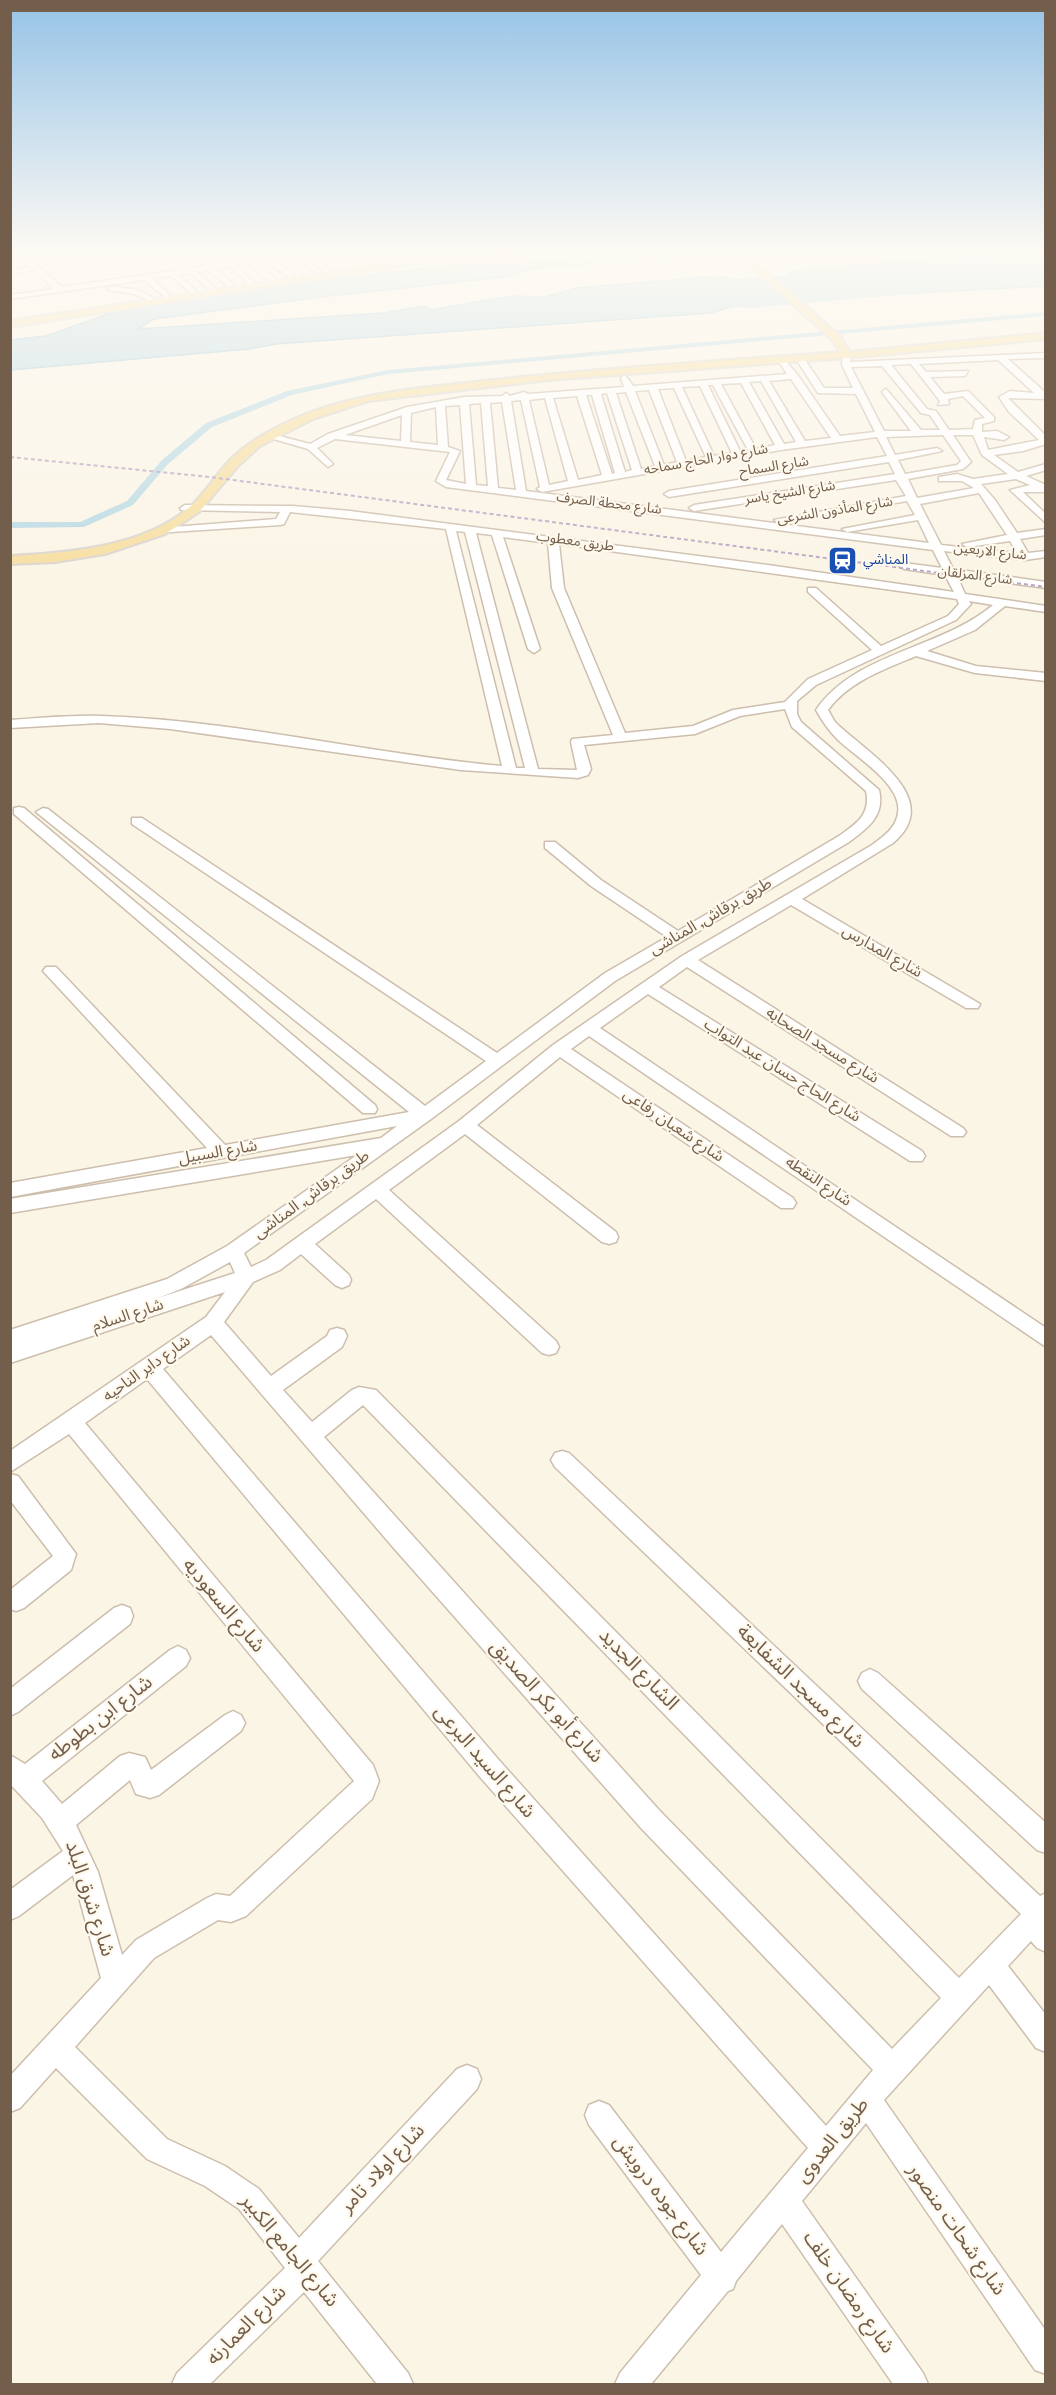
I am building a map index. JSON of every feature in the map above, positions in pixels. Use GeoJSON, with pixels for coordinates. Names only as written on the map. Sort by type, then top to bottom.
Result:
{"type":"FeatureCollection","features":[{"type":"Feature","properties":{"kind":"main road"},"geometry":{"type":"LineString","coordinates":[[743,361],[752,361]]}},
{"type":"Feature","properties":{"kind":"main road"},"geometry":{"type":"LineString","coordinates":[[10,560],[55,558],[105,550],[160,531],[194,504],[249,442],[294,418],[340,400],[390,392],[636,368],[746,361]]}},
{"type":"Feature","properties":{"kind":"main road"},"geometry":{"type":"LineString","coordinates":[[229,462],[268,436],[315,414],[390,392],[636,368]]}},
{"type":"Feature","properties":{"kind":"main road"},"geometry":{"type":"LineString","coordinates":[[10,551],[54,550],[120,538],[157,524],[194,504]]}},
{"type":"Feature","properties":{"kind":"street"},"geometry":{"type":"LineString","coordinates":[[782,361],[825,441]]}},
{"type":"Feature","properties":{"kind":"street"},"geometry":{"type":"LineString","coordinates":[[801,361],[822,391],[859,391]]}},
{"type":"Feature","properties":{"kind":"street"},"geometry":{"type":"LineString","coordinates":[[10,724],[113,720],[265,737],[439,765],[533,773],[583,772],[577,742],[695,730],[737,713],[790,705],[798,692],[812,682],[952,618],[965,604],[940,546],[912,502],[859,391],[848,361]]}},
{"type":"Feature","properties":{"kind":"street"},"geometry":{"type":"LineString","coordinates":[[872,361],[885,364],[945,361]]}},
{"type":"Feature","properties":{"kind":"street"},"geometry":{"type":"LineString","coordinates":[[956,361],[972,381]]}},
{"type":"Feature","properties":{"kind":"street"},"geometry":{"type":"LineString","coordinates":[[978,361],[985,369]]}},
{"type":"Feature","properties":{"kind":"street"},"geometry":{"type":"LineString","coordinates":[[1004,361],[1044,396]]}},
{"type":"Feature","properties":{"kind":"street"},"geometry":{"type":"LineString","coordinates":[[1020,361],[1027,367]]}},
{"type":"Feature","properties":{"kind":"street"},"geometry":{"type":"LineString","coordinates":[[712,517],[902,481],[960,467],[966,462],[932,412],[924,412],[921,402],[897,363]]}},
{"type":"Feature","properties":{"kind":"street"},"geometry":{"type":"LineString","coordinates":[[885,364],[921,402],[946,403],[914,363]]}},
{"type":"Feature","properties":{"kind":"street"},"geometry":{"type":"LineString","coordinates":[[622,370],[657,475],[682,512]]}},
{"type":"Feature","properties":{"kind":"street"},"geometry":{"type":"LineString","coordinates":[[924,375],[965,373]]}},
{"type":"Feature","properties":{"kind":"street"},"geometry":{"type":"LineString","coordinates":[[311,447],[331,436],[385,415],[464,400],[789,376]]}},
{"type":"Feature","properties":{"kind":"street"},"geometry":{"type":"LineString","coordinates":[[789,376],[837,440]]}},
{"type":"Feature","properties":{"kind":"street"},"geometry":{"type":"LineString","coordinates":[[763,378],[802,444]]}},
{"type":"Feature","properties":{"kind":"street"},"geometry":{"type":"LineString","coordinates":[[744,379],[781,447]]}},
{"type":"Feature","properties":{"kind":"street"},"geometry":{"type":"LineString","coordinates":[[715,381],[753,451]]}},
{"type":"Feature","properties":{"kind":"street"},"geometry":{"type":"LineString","coordinates":[[886,381],[922,435]]}},
{"type":"Feature","properties":{"kind":"street"},"geometry":{"type":"LineString","coordinates":[[702,382],[737,454]]}},
{"type":"Feature","properties":{"kind":"street"},"geometry":{"type":"LineString","coordinates":[[676,384],[716,458],[729,465]]}},
{"type":"Feature","properties":{"kind":"street"},"geometry":{"type":"LineString","coordinates":[[652,386],[683,465]]}},
{"type":"Feature","properties":{"kind":"street"},"geometry":{"type":"LineString","coordinates":[[610,389],[638,473]]}},
{"type":"Feature","properties":{"kind":"street"},"geometry":{"type":"LineString","coordinates":[[595,390],[621,476]]}},
{"type":"Feature","properties":{"kind":"street"},"geometry":{"type":"LineString","coordinates":[[580,392],[608,478]]}},
{"type":"Feature","properties":{"kind":"street"},"geometry":{"type":"LineString","coordinates":[[886,392],[922,435]]}},
{"type":"Feature","properties":{"kind":"street"},"geometry":{"type":"LineString","coordinates":[[942,397],[966,393],[991,418],[978,422],[977,434],[985,452],[1017,476],[1043,488]]}},
{"type":"Feature","properties":{"kind":"street"},"geometry":{"type":"LineString","coordinates":[[548,394],[574,484]]}},
{"type":"Feature","properties":{"kind":"street"},"geometry":{"type":"LineString","coordinates":[[524,395],[545,488]]}},
{"type":"Feature","properties":{"kind":"street"},"geometry":{"type":"LineString","coordinates":[[961,454],[1023,448],[1045,441],[1012,410],[1003,398],[1005,395],[1044,396]]}},
{"type":"Feature","properties":{"kind":"street"},"geometry":{"type":"LineString","coordinates":[[506,396],[521,493]]}},
{"type":"Feature","properties":{"kind":"street"},"geometry":{"type":"LineString","coordinates":[[367,398],[385,415]]}},
{"type":"Feature","properties":{"kind":"street"},"geometry":{"type":"LineString","coordinates":[[485,398],[493,489]]}},
{"type":"Feature","properties":{"kind":"street"},"geometry":{"type":"LineString","coordinates":[[464,400],[471,487]]}},
{"type":"Feature","properties":{"kind":"street"},"geometry":{"type":"LineString","coordinates":[[331,436],[443,448],[440,404]]}},
{"type":"Feature","properties":{"kind":"street"},"geometry":{"type":"LineString","coordinates":[[405,444],[407,410]]}},
{"type":"Feature","properties":{"kind":"street"},"geometry":{"type":"LineString","coordinates":[[983,412],[1012,410]]}},
{"type":"Feature","properties":{"kind":"street"},"geometry":{"type":"LineString","coordinates":[[764,415],[779,414]]}},
{"type":"Feature","properties":{"kind":"street"},"geometry":{"type":"LineString","coordinates":[[853,426],[922,435],[997,434],[1004,437]]}},
{"type":"Feature","properties":{"kind":"street","name":"شارع دوار الحاج سماحه"},"geometry":{"type":"LineString","coordinates":[[535,494],[545,488],[638,473],[657,475],[683,465],[716,458],[837,440],[878,430]]}},
{"type":"Feature","properties":{"kind":"street"},"geometry":{"type":"LineString","coordinates":[[1017,432],[1035,431]]}},
{"type":"Feature","properties":{"kind":"street"},"geometry":{"type":"LineString","coordinates":[[268,436],[311,447],[328,464]]}},
{"type":"Feature","properties":{"kind":"street","name":"شارع محطة الصرف"},"geometry":{"type":"LineString","coordinates":[[443,448],[455,451],[442,482],[940,546]]}},
{"type":"Feature","properties":{"kind":"street"},"geometry":{"type":"LineString","coordinates":[[671,496],[891,457],[935,455]]}},
{"type":"Feature","properties":{"kind":"street","name":"شارع السماح"},"geometry":{"type":"LineString","coordinates":[[657,475],[891,457]]}},
{"type":"Feature","properties":{"kind":"street"},"geometry":{"type":"LineString","coordinates":[[971,482],[1017,476],[1045,468]]}},
{"type":"Feature","properties":{"kind":"street"},"geometry":{"type":"LineString","coordinates":[[902,481],[956,477],[971,482],[1007,522],[1011,534],[1025,557]]}},
{"type":"Feature","properties":{"kind":"street","name":"شارع الشيخ ياسر"},"geometry":{"type":"LineString","coordinates":[[682,512],[902,481]]}},
{"type":"Feature","properties":{"kind":"street"},"geometry":{"type":"LineString","coordinates":[[1011,534],[1046,522],[1015,490],[1043,488]]}},
{"type":"Feature","properties":{"kind":"street"},"geometry":{"type":"LineString","coordinates":[[783,527],[980,490]]}},
{"type":"Feature","properties":{"kind":"street"},"geometry":{"type":"LineString","coordinates":[[1028,503],[1046,500]]}},
{"type":"Feature","properties":{"kind":"street","name":"شارع المأذون الشرعى"},"geometry":{"type":"LineString","coordinates":[[759,524],[912,502]]}},
{"type":"Feature","properties":{"kind":"street","name":"طريق معطوب"},"geometry":{"type":"LineString","coordinates":[[194,504],[287,509],[469,528],[959,587]]}},
{"type":"Feature","properties":{"kind":"street"},"geometry":{"type":"LineString","coordinates":[[160,531],[280,522],[287,509]]}},
{"type":"Feature","properties":{"kind":"street"},"geometry":{"type":"LineString","coordinates":[[882,530],[922,520]]}},
{"type":"Feature","properties":{"kind":"street"},"geometry":{"type":"LineString","coordinates":[[828,532],[922,520]]}},
{"type":"Feature","properties":{"kind":"street"},"geometry":{"type":"LineString","coordinates":[[450,526],[510,771]]}},
{"type":"Feature","properties":{"kind":"street"},"geometry":{"type":"LineString","coordinates":[[469,528],[533,773]]}},
{"type":"Feature","properties":{"kind":"street"},"geometry":{"type":"LineString","coordinates":[[496,532],[534,649]]}},
{"type":"Feature","properties":{"kind":"street"},"geometry":{"type":"LineString","coordinates":[[940,546],[1011,534],[1046,532]]}},
{"type":"Feature","properties":{"kind":"street"},"geometry":{"type":"LineString","coordinates":[[554,540],[558,588],[620,737]]}},
{"type":"Feature","properties":{"kind":"street","name":"شارع الاربعين"},"geometry":{"type":"LineString","coordinates":[[940,546],[1025,557],[1046,554]]}},
{"type":"Feature","properties":{"kind":"street","name":"شارع المزلقان"},"geometry":{"type":"LineString","coordinates":[[904,566],[959,587],[1046,585]]}},
{"type":"Feature","properties":{"kind":"street"},"geometry":{"type":"LineString","coordinates":[[959,587],[999,602],[1046,609]]}},
{"type":"Feature","properties":{"kind":"street"},"geometry":{"type":"LineString","coordinates":[[812,590],[879,650]]}},
{"type":"Feature","properties":{"kind":"street","name":"طريق برقاش, المناشى"},"geometry":{"type":"LineString","coordinates":[[246,1276],[273,1265],[303,1245],[465,1125],[559,1049],[687,960],[870,853],[899,830],[904,814],[902,798],[894,783],[880,768],[833,730],[825,720],[822,710],[826,700],[836,692],[916,652],[965,631],[999,602]]}},
{"type":"Feature","properties":{"kind":"street"},"geometry":{"type":"LineString","coordinates":[[916,652],[975,669],[1046,677]]}},
{"type":"Feature","properties":{"kind":"street","name":"طريق برقاش, المناشى"},"geometry":{"type":"LineString","coordinates":[[10,1338],[140,1297],[184,1279],[234,1251],[425,1115],[601,984],[844,839],[868,822],[874,812],[876,801],[872,790],[796,724],[790,705]]}},
{"type":"Feature","properties":{"kind":"street"},"geometry":{"type":"LineString","coordinates":[[15,812],[47,811],[425,1115]]}},
{"type":"Feature","properties":{"kind":"street"},"geometry":{"type":"LineString","coordinates":[[15,812],[369,1109]]}},
{"type":"Feature","properties":{"kind":"street"},"geometry":{"type":"LineString","coordinates":[[137,821],[497,1061]]}},
{"type":"Feature","properties":{"kind":"street"},"geometry":{"type":"LineString","coordinates":[[844,839],[870,853]]}},
{"type":"Feature","properties":{"kind":"street"},"geometry":{"type":"LineString","coordinates":[[550,845],[596,883],[677,937]]}},
{"type":"Feature","properties":{"kind":"street","name":"شارع المدارس"},"geometry":{"type":"LineString","coordinates":[[792,899],[972,1004]]}},
{"type":"Feature","properties":{"kind":"street","name":"شارع مسجد الصحابه"},"geometry":{"type":"LineString","coordinates":[[687,960],[957,1132]]}},
{"type":"Feature","properties":{"kind":"street"},"geometry":{"type":"LineString","coordinates":[[51,971],[220,1152]]}},
{"type":"Feature","properties":{"kind":"street","name":"شارع الحاج حسان عبد التواب"},"geometry":{"type":"LineString","coordinates":[[648,987],[916,1156]]}},
{"type":"Feature","properties":{"kind":"street","name":"شارع النقطه"},"geometry":{"type":"LineString","coordinates":[[589,1028],[835,1193],[1046,1339]]}},
{"type":"Feature","properties":{"kind":"street","name":"شارع شعبان رفاعى"},"geometry":{"type":"LineString","coordinates":[[559,1049],[787,1203]]}},
{"type":"Feature","properties":{"kind":"street","name":"شارع السبيل"},"geometry":{"type":"LineString","coordinates":[[13,1184],[220,1152],[425,1115]]}},
{"type":"Feature","properties":{"kind":"street"},"geometry":{"type":"LineString","coordinates":[[465,1125],[609,1237]]}},
{"type":"Feature","properties":{"kind":"street","name":"شارع السبيل"},"geometry":{"type":"LineString","coordinates":[[10,1206],[110,1187],[385,1143]]}},
{"type":"Feature","properties":{"kind":"street"},"geometry":{"type":"LineString","coordinates":[[378,1190],[549,1347]]}},
{"type":"Feature","properties":{"kind":"street"},"geometry":{"type":"LineString","coordinates":[[303,1245],[342,1280]]}},
{"type":"Feature","properties":{"kind":"street"},"geometry":{"type":"LineString","coordinates":[[234,1251],[246,1276]]}},
{"type":"Feature","properties":{"kind":"street","name":"شارع داير الناحيه"},"geometry":{"type":"LineString","coordinates":[[10,1463],[72,1423],[213,1323],[246,1276]]}},
{"type":"Feature","properties":{"kind":"street","name":"شارع السلام"},"geometry":{"type":"LineString","coordinates":[[10,1354],[246,1276]]}},
{"type":"Feature","properties":{"kind":"street","name":"شارع أبو بكر الصديق"},"geometry":{"type":"LineString","coordinates":[[213,1323],[400,1539],[650,1819],[891,2069]]}},
{"type":"Feature","properties":{"kind":"street"},"geometry":{"type":"LineString","coordinates":[[270,1388],[335,1341],[337,1336]]}},
{"type":"Feature","properties":{"kind":"street","name":"شارع السيد البرعى"},"geometry":{"type":"LineString","coordinates":[[150,1368],[489,1768],[827,2148]]}},
{"type":"Feature","properties":{"kind":"street","name":"الشارع الجديد"},"geometry":{"type":"LineString","coordinates":[[311,1435],[359,1396],[369,1396],[958,1996]]}},
{"type":"Feature","properties":{"kind":"street","name":"شارع السعوديه"},"geometry":{"type":"LineString","coordinates":[[72,1423],[364,1774],[367,1781],[363,1790],[237,1907],[229,1909],[218,1907],[151,1944],[115,1980]]}},
{"type":"Feature","properties":{"kind":"street","name":"شارع مسجد الشفايعة"},"geometry":{"type":"LineString","coordinates":[[562,1460],[1040,1920]]}},
{"type":"Feature","properties":{"kind":"street"},"geometry":{"type":"LineString","coordinates":[[10,1484],[65,1554],[63,1563],[16,1600]]}},
{"type":"Feature","properties":{"kind":"street"},"geometry":{"type":"LineString","coordinates":[[10,1704],[122,1616]]}},
{"type":"Feature","properties":{"kind":"street","name":"شارع ابن بطوطه"},"geometry":{"type":"LineString","coordinates":[[17,1774],[178,1658]]}},
{"type":"Feature","properties":{"kind":"street"},"geometry":{"type":"LineString","coordinates":[[870,1681],[1046,1841]]}},
{"type":"Feature","properties":{"kind":"street"},"geometry":{"type":"LineString","coordinates":[[60,1822],[129,1765],[136,1766],[148,1787],[233,1723]]}},
{"type":"Feature","properties":{"kind":"street","name":"شارع شرق البلد"},"geometry":{"type":"LineString","coordinates":[[17,1774],[60,1822],[78,1855],[115,1980]]}},
{"type":"Feature","properties":{"kind":"street"},"geometry":{"type":"LineString","coordinates":[[10,1907],[78,1855]]}},
{"type":"Feature","properties":{"kind":"street","name":"طريق العدوى"},"geometry":{"type":"LineString","coordinates":[[631,2385],[722,2278],[891,2069],[990,1964],[1040,1920]]}},
{"type":"Feature","properties":{"kind":"street"},"geometry":{"type":"LineString","coordinates":[[990,1964],[1046,2038]]}},
{"type":"Feature","properties":{"kind":"street"},"geometry":{"type":"LineString","coordinates":[[10,2098],[115,1980]]}},
{"type":"Feature","properties":{"kind":"street","name":"شارع الجامع الكبير"},"geometry":{"type":"LineString","coordinates":[[55,2048],[157,2149],[215,2176],[249,2199],[397,2385]]}},
{"type":"Feature","properties":{"kind":"street","name":"شارع اولاد تامر"},"geometry":{"type":"LineString","coordinates":[[302,2264],[467,2079]]}},
{"type":"Feature","properties":{"kind":"street","name":"شارع شحات منصور"},"geometry":{"type":"LineString","coordinates":[[867,2100],[1046,2359]]}},
{"type":"Feature","properties":{"kind":"street","name":"شارع جوده درويش"},"geometry":{"type":"LineString","coordinates":[[599,2115],[722,2278]]}},
{"type":"Feature","properties":{"kind":"street","name":"شارع رمضان خلف"},"geometry":{"type":"LineString","coordinates":[[784,2201],[912,2385]]}},
{"type":"Feature","properties":{"kind":"street","name":"شارع العمارنه"},"geometry":{"type":"LineString","coordinates":[[188,2385],[302,2264]]}},
{"type":"Feature","properties":{"kind":"water"},"geometry":{"type":"Polygon","coordinates":[[[11,361],[116,361],[11,370],[11,361]]]}},
{"type":"Feature","properties":{"kind":"waterway"},"geometry":{"type":"LineString","coordinates":[[10,525],[81,525],[130,503],[165,462],[209,425],[290,393],[388,372],[515,361]]}},
{"type":"Feature","properties":{"kind":"railway"},"geometry":{"type":"LineString","coordinates":[[10,457],[210,477],[1046,587]]}},
{"type":"Feature","properties":{"kind":"place","name":"المناشي"},"geometry":{"type":"Point","coordinates":[842,560]}}]}
